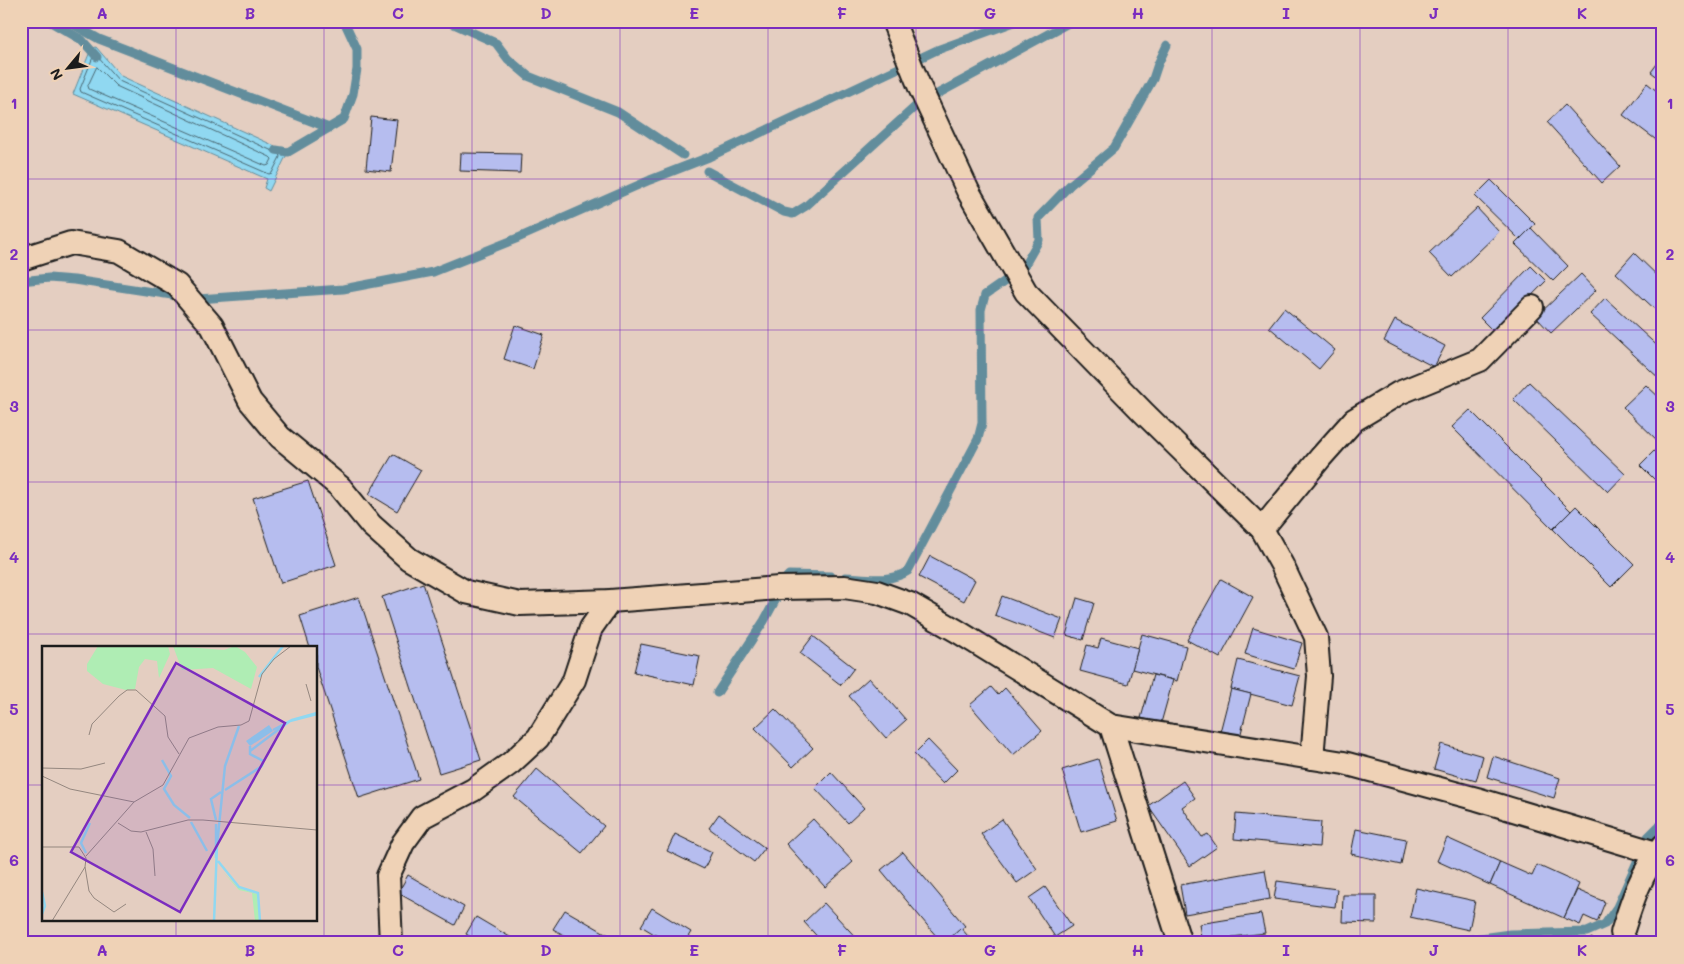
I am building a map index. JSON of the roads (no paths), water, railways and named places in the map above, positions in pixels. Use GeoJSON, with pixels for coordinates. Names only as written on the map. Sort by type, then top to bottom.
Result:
{"type":"FeatureCollection","features":[{"type":"Feature","properties":{"kind":"street"},"geometry":{"type":"LineString","coordinates":[[893,21],[920,88],[968,190],[1026,292],[1144,413],[1262,529],[1282,565],[1316,637],[1319,676],[1312,758]]}},
{"type":"Feature","properties":{"kind":"street"},"geometry":{"type":"LineString","coordinates":[[21,259],[71,243],[120,251],[177,285],[212,326],[250,401],[280,437],[340,486],[371,525],[409,559],[466,592],[520,604],[610,601],[782,588],[844,587],[877,592],[910,604],[926,613],[1111,726],[1354,765],[1660,850],[1638,884],[1622,933],[1626,943]]}},
{"type":"Feature","properties":{"kind":"street"},"geometry":{"type":"LineString","coordinates":[[1262,529],[1354,420],[1399,393],[1480,360],[1532,307]]}},
{"type":"Feature","properties":{"kind":"street"},"geometry":{"type":"LineString","coordinates":[[391,943],[388,876],[403,843],[422,817],[473,790],[510,763],[538,738],[574,680],[591,628],[610,601]]}},
{"type":"Feature","properties":{"kind":"street"},"geometry":{"type":"LineString","coordinates":[[1111,726],[1180,943]]}},
{"type":"Feature","properties":{"kind":"water"},"geometry":{"type":"Polygon","coordinates":[[[96,47],[121,76],[288,152],[269,191],[264,188],[267,179],[73,94],[91,49],[96,47]]]}},
{"type":"Feature","properties":{"kind":"waterway"},"geometry":{"type":"LineString","coordinates":[[49,21],[82,40],[97,57]]}},
{"type":"Feature","properties":{"kind":"waterway"},"geometry":{"type":"LineString","coordinates":[[67,21],[99,39],[329,128]]}},
{"type":"Feature","properties":{"kind":"waterway"},"geometry":{"type":"LineString","coordinates":[[276,150],[288,152],[344,119],[353,94],[357,69],[357,49],[344,21]]}},
{"type":"Feature","properties":{"kind":"waterway"},"geometry":{"type":"LineString","coordinates":[[447,21],[496,43],[508,59],[528,76],[618,112],[683,155]]}},
{"type":"Feature","properties":{"kind":"waterway"},"geometry":{"type":"LineString","coordinates":[[21,281],[49,278],[74,280],[198,299],[343,289],[433,272],[709,157],[937,50],[1017,21]]}},
{"type":"Feature","properties":{"kind":"waterway"},"geometry":{"type":"LineString","coordinates":[[707,171],[784,212],[793,214],[806,206],[917,105],[1072,21]]}},
{"type":"Feature","properties":{"kind":"waterway"},"geometry":{"type":"LineString","coordinates":[[845,577],[886,578],[901,575],[908,571],[978,439],[982,423],[981,310],[985,295],[1021,270],[1039,240],[1038,218],[1070,185],[1114,148],[1153,79],[1167,45]]}},
{"type":"Feature","properties":{"kind":"waterway"},"geometry":{"type":"LineString","coordinates":[[717,693],[764,621],[786,578],[789,575],[830,576]]}},
{"type":"Feature","properties":{"kind":"waterway"},"geometry":{"type":"LineString","coordinates":[[1444,943],[1510,934],[1587,932],[1605,924],[1617,907],[1648,837],[1658,827],[1663,825]]}}]}
